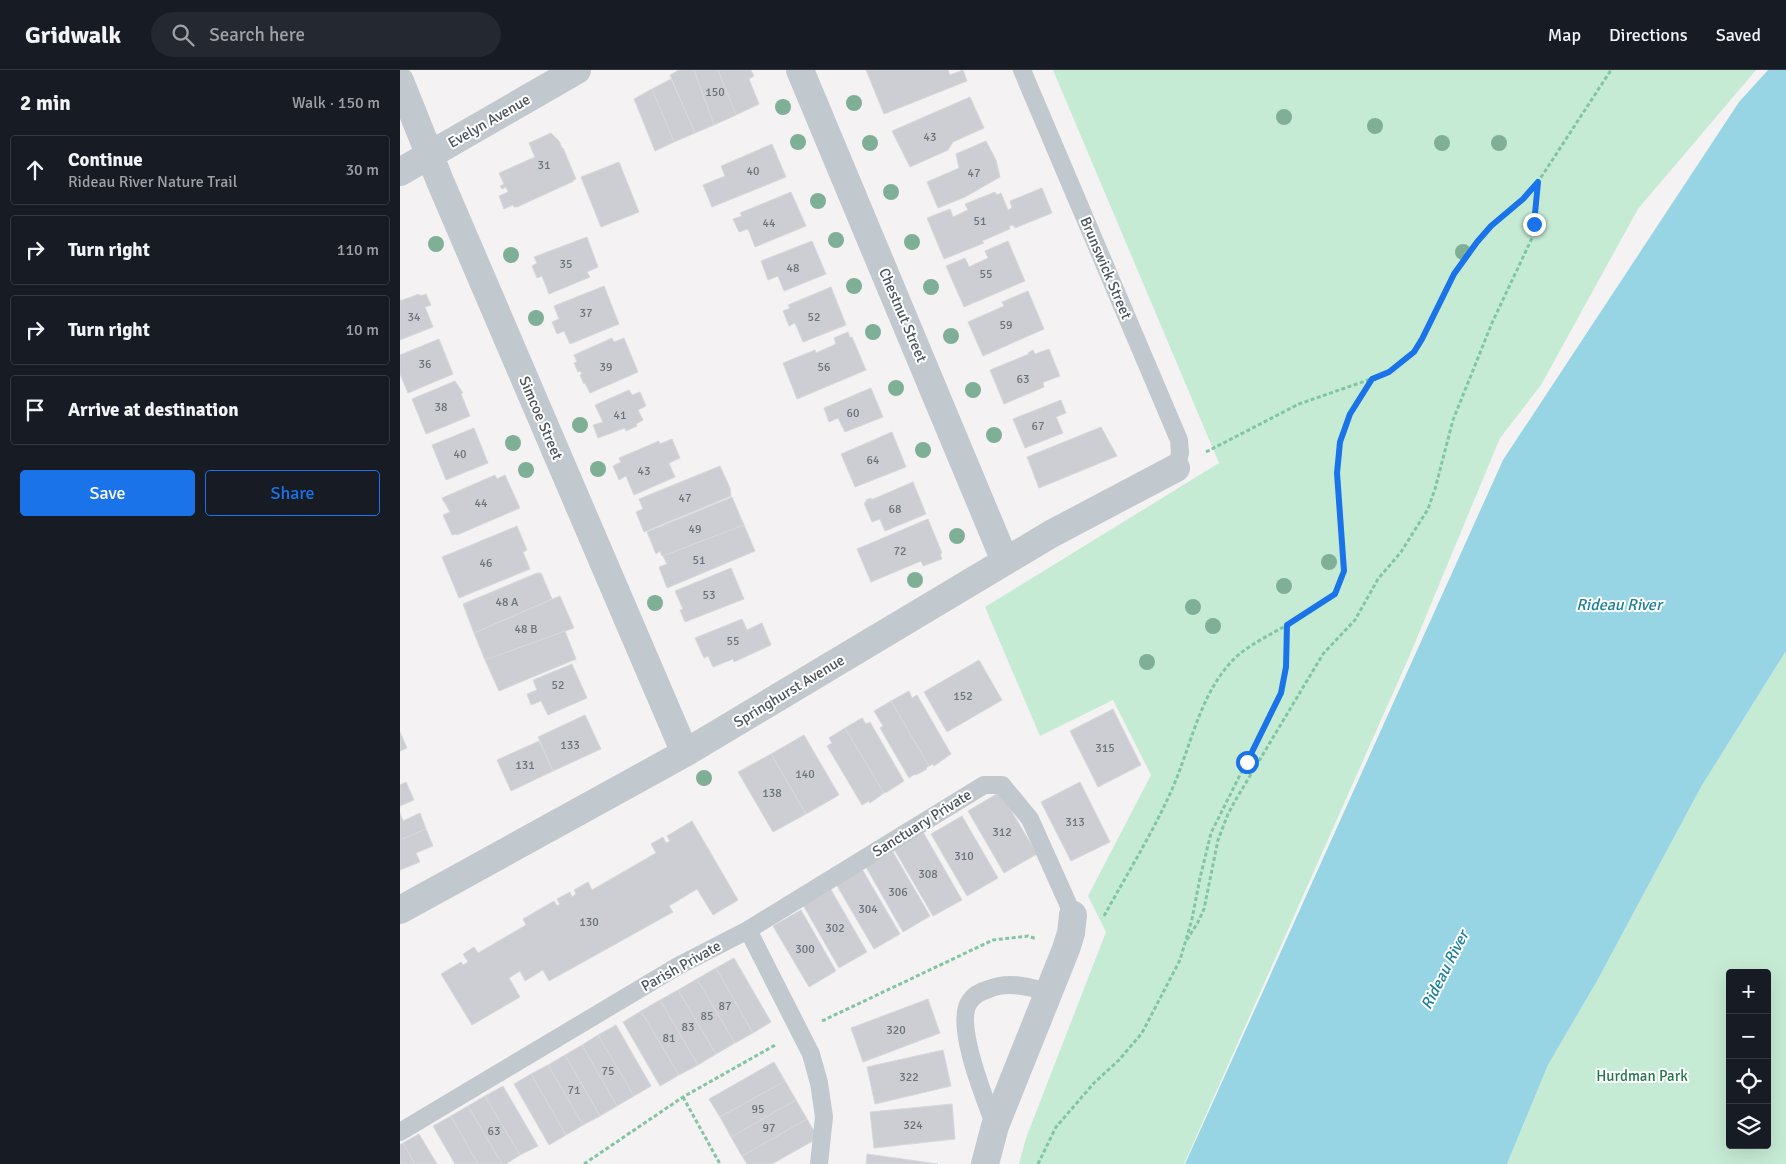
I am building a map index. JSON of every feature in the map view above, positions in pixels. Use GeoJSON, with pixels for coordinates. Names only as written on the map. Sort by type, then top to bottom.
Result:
{"type":"FeatureCollection","features":[{"type":"Feature","properties":{"kind":"street","name":"Evelyn Avenue"},"geometry":{"type":"LineString","coordinates":[[400,172],[577,70]]}},
{"type":"Feature","properties":{"kind":"street","name":"Chestnut Street"},"geometry":{"type":"LineString","coordinates":[[800,70],[1005,561]]}},
{"type":"Feature","properties":{"kind":"street","name":"Simcoe Street"},"geometry":{"type":"LineString","coordinates":[[400,81],[430,156],[685,753]]}},
{"type":"Feature","properties":{"kind":"street","name":"Springhurst Avenue"},"geometry":{"type":"LineString","coordinates":[[400,910],[685,753],[1051,534],[1176,468]]}},
{"type":"Feature","properties":{"kind":"street"},"geometry":{"type":"LineString","coordinates":[[985,1164],[995,1126],[1071,932],[1073,915]]}},
{"type":"Feature","properties":{"kind":"lane","name":"Brunswick Street"},"geometry":{"type":"LineString","coordinates":[[1022,70],[1179,440],[1180,453],[1176,468]]}},
{"type":"Feature","properties":{"kind":"lane","name":"Sanctuary Private"},"geometry":{"type":"LineString","coordinates":[[748,930],[984,785],[1002,785],[1030,820],[1073,915]]}},
{"type":"Feature","properties":{"kind":"lane","name":"Parish Private"},"geometry":{"type":"LineString","coordinates":[[400,1132],[678,966],[748,930]]}},
{"type":"Feature","properties":{"kind":"lane"},"geometry":{"type":"LineString","coordinates":[[748,930],[811,1054],[819,1083],[824,1117],[819,1164]]}},
{"type":"Feature","properties":{"kind":"lane"},"geometry":{"type":"LineString","coordinates":[[995,1126],[976,1075],[967,1042],[965,1018],[969,1002],[980,992],[997,986],[1017,985],[1048,993]]}},
{"type":"Feature","properties":{"kind":"path"},"geometry":{"type":"LineString","coordinates":[[1176,468],[1299,404],[1389,372],[1414,352],[1454,274],[1491,226],[1523,199],[1538,182],[1610,70]]}},
{"type":"Feature","properties":{"kind":"path"},"geometry":{"type":"LineString","coordinates":[[1186,940],[1204,909],[1218,840],[1235,801],[1323,654],[1355,620],[1378,579],[1401,552],[1428,509],[1453,420],[1492,323],[1532,238],[1538,182]]}},
{"type":"Feature","properties":{"kind":"path"},"geometry":{"type":"LineString","coordinates":[[1073,915],[1098,928],[1151,834],[1170,795],[1209,692],[1217,679],[1233,660],[1247,649],[1335,594],[1344,571],[1337,473],[1340,442],[1350,414],[1372,379]]}},
{"type":"Feature","properties":{"kind":"path"},"geometry":{"type":"LineString","coordinates":[[1038,1164],[1056,1127],[1094,1083],[1119,1060],[1142,1033],[1177,967],[1186,940],[1211,833],[1281,693],[1286,667],[1287,625]]}},
{"type":"Feature","properties":{"kind":"path"},"geometry":{"type":"LineString","coordinates":[[683,1097],[720,1164]]}},
{"type":"Feature","properties":{"kind":"green space"},"geometry":{"type":"Polygon","coordinates":[[[1053,70],[1756,70],[1638,209],[1541,385],[1500,438],[1409,657],[1184,1164],[1019,1164],[1026,1138],[1106,932],[1088,896],[1151,775],[1113,700],[1040,736],[985,607],[1219,463],[1053,70]]]}},
{"type":"Feature","properties":{"kind":"green space","name":"Hurdman Park"},"geometry":{"type":"Polygon","coordinates":[[[1786,651],[1786,1164],[1507,1164],[1548,1065],[1597,981],[1701,787],[1786,651]]]}},
{"type":"Feature","properties":{"kind":"water","name":"Rideau River"},"geometry":{"type":"Polygon","coordinates":[[[1768,70],[1786,70],[1786,651],[1701,787],[1597,981],[1548,1065],[1507,1164],[1185,1164],[1503,460],[1739,102],[1768,70]]]}},
{"type":"Feature","properties":{"kind":"building"},"geometry":{"type":"Polygon","coordinates":[[[679,70],[694,70],[714,125],[695,133],[670,75],[679,70]]]}},
{"type":"Feature","properties":{"kind":"building"},"geometry":{"type":"Polygon","coordinates":[[[694,70],[718,70],[736,115],[714,125],[694,70]]]}},
{"type":"Feature","properties":{"kind":"building"},"geometry":{"type":"Polygon","coordinates":[[[718,70],[751,70],[754,76],[749,79],[759,104],[736,115],[718,70]]]}},
{"type":"Feature","properties":{"kind":"building"},"geometry":{"type":"Polygon","coordinates":[[[866,70],[948,70],[950,75],[963,70],[967,81],[884,114],[866,70]]]}},
{"type":"Feature","properties":{"kind":"building"},"geometry":{"type":"Polygon","coordinates":[[[671,79],[695,133],[674,142],[652,89],[671,79]]]}},
{"type":"Feature","properties":{"kind":"building"},"geometry":{"type":"Polygon","coordinates":[[[652,89],[674,142],[655,151],[634,99],[652,89]]]}},
{"type":"Feature","properties":{"kind":"building"},"geometry":{"type":"Polygon","coordinates":[[[970,97],[984,128],[953,142],[948,150],[910,167],[892,131],[970,97]]]}},
{"type":"Feature","properties":{"kind":"building"},"geometry":{"type":"Polygon","coordinates":[[[551,133],[563,148],[576,179],[517,207],[513,205],[504,209],[499,196],[508,192],[506,187],[502,189],[500,186],[504,184],[499,173],[535,157],[529,143],[551,133]]]}},
{"type":"Feature","properties":{"kind":"building"},"geometry":{"type":"Polygon","coordinates":[[[986,141],[996,160],[1000,177],[965,197],[938,208],[927,182],[959,168],[956,154],[986,141]]]}},
{"type":"Feature","properties":{"kind":"building"},"geometry":{"type":"Polygon","coordinates":[[[772,144],[786,177],[712,207],[703,185],[725,176],[721,166],[772,144]]]}},
{"type":"Feature","properties":{"kind":"building"},"geometry":{"type":"Polygon","coordinates":[[[619,162],[639,212],[601,227],[581,177],[619,162]]]}},
{"type":"Feature","properties":{"kind":"building"},"geometry":{"type":"Polygon","coordinates":[[[1042,188],[1052,213],[1015,228],[1013,225],[1009,226],[1010,229],[982,241],[984,243],[944,259],[927,218],[950,209],[953,217],[968,210],[965,204],[995,192],[997,195],[1001,193],[1008,210],[1012,208],[1010,201],[1042,188]]]}},
{"type":"Feature","properties":{"kind":"building"},"geometry":{"type":"Polygon","coordinates":[[[791,192],[806,226],[755,247],[748,229],[739,232],[733,219],[742,216],[740,213],[791,192]]]}},
{"type":"Feature","properties":{"kind":"building"},"geometry":{"type":"Polygon","coordinates":[[[587,237],[598,267],[587,272],[590,277],[549,294],[542,276],[537,278],[532,266],[537,263],[534,257],[587,237]]]}},
{"type":"Feature","properties":{"kind":"building"},"geometry":{"type":"Polygon","coordinates":[[[812,241],[826,274],[784,291],[778,276],[768,280],[761,261],[812,241]]]}},
{"type":"Feature","properties":{"kind":"building"},"geometry":{"type":"Polygon","coordinates":[[[1008,241],[1025,281],[964,307],[946,266],[965,258],[969,267],[988,258],[985,251],[1008,241]]]}},
{"type":"Feature","properties":{"kind":"building"},"geometry":{"type":"Polygon","coordinates":[[[604,286],[619,324],[570,344],[564,331],[557,334],[552,322],[559,319],[554,306],[604,286]]]}},
{"type":"Feature","properties":{"kind":"building"},"geometry":{"type":"Polygon","coordinates":[[[831,287],[846,325],[803,342],[795,323],[789,326],[783,311],[790,308],[788,305],[831,287]]]}},
{"type":"Feature","properties":{"kind":"building"},"geometry":{"type":"Polygon","coordinates":[[[1028,291],[1044,329],[983,356],[968,322],[1004,306],[1002,302],[1028,291]]]}},
{"type":"Feature","properties":{"kind":"building"},"geometry":{"type":"Polygon","coordinates":[[[419,294],[420,296],[426,294],[431,305],[425,307],[433,327],[400,340],[400,301],[419,294]]]}},
{"type":"Feature","properties":{"kind":"building"},"geometry":{"type":"Polygon","coordinates":[[[848,332],[866,370],[797,399],[783,363],[815,350],[816,353],[836,344],[834,338],[848,332]]]}},
{"type":"Feature","properties":{"kind":"building"},"geometry":{"type":"Polygon","coordinates":[[[612,338],[614,342],[624,338],[638,372],[590,393],[580,375],[582,374],[580,371],[578,372],[574,363],[577,362],[574,355],[612,338]]]}},
{"type":"Feature","properties":{"kind":"building"},"geometry":{"type":"Polygon","coordinates":[[[439,339],[453,374],[408,393],[400,374],[400,355],[439,339]]]}},
{"type":"Feature","properties":{"kind":"building"},"geometry":{"type":"Polygon","coordinates":[[[1049,349],[1060,376],[1044,382],[1044,387],[1004,404],[990,370],[1029,354],[1033,350],[1035,354],[1049,349]]]}},
{"type":"Feature","properties":{"kind":"building"},"geometry":{"type":"Polygon","coordinates":[[[455,381],[463,393],[461,394],[470,416],[426,434],[412,399],[455,381]]]}},
{"type":"Feature","properties":{"kind":"building"},"geometry":{"type":"Polygon","coordinates":[[[871,388],[883,417],[845,432],[838,418],[829,422],[824,408],[871,388]]]}},
{"type":"Feature","properties":{"kind":"building"},"geometry":{"type":"Polygon","coordinates":[[[629,390],[632,395],[640,392],[646,406],[638,410],[643,420],[636,424],[637,426],[626,431],[625,428],[598,438],[593,425],[603,422],[595,405],[629,390]]]}},
{"type":"Feature","properties":{"kind":"building"},"geometry":{"type":"Polygon","coordinates":[[[1061,400],[1066,413],[1056,417],[1063,433],[1025,448],[1013,419],[1061,400]]]}},
{"type":"Feature","properties":{"kind":"building"},"geometry":{"type":"Polygon","coordinates":[[[1101,427],[1117,456],[1039,488],[1027,457],[1101,427]]]}},
{"type":"Feature","properties":{"kind":"building"},"geometry":{"type":"Polygon","coordinates":[[[474,428],[488,463],[446,480],[432,445],[474,428]]]}},
{"type":"Feature","properties":{"kind":"building"},"geometry":{"type":"Polygon","coordinates":[[[892,432],[906,467],[855,487],[841,454],[892,432]]]}},
{"type":"Feature","properties":{"kind":"building"},"geometry":{"type":"Polygon","coordinates":[[[672,439],[680,458],[669,463],[675,477],[634,495],[626,476],[619,480],[613,466],[621,462],[619,458],[659,441],[660,444],[672,439]]]}},
{"type":"Feature","properties":{"kind":"building"},"geometry":{"type":"Polygon","coordinates":[[[720,466],[730,488],[731,496],[644,532],[636,512],[643,509],[639,499],[720,466]]]}},
{"type":"Feature","properties":{"kind":"building"},"geometry":{"type":"Polygon","coordinates":[[[495,475],[497,479],[505,475],[520,508],[457,535],[452,535],[443,515],[450,512],[442,498],[495,475]]]}},
{"type":"Feature","properties":{"kind":"building"},"geometry":{"type":"Polygon","coordinates":[[[913,482],[926,514],[885,531],[880,519],[872,522],[864,503],[866,500],[871,498],[871,500],[913,482]]]}},
{"type":"Feature","properties":{"kind":"building"},"geometry":{"type":"Polygon","coordinates":[[[732,497],[744,525],[662,556],[660,551],[656,554],[647,532],[732,497]]]}},
{"type":"Feature","properties":{"kind":"building"},"geometry":{"type":"Polygon","coordinates":[[[928,519],[942,553],[940,554],[942,559],[923,566],[921,561],[871,582],[857,549],[928,519]]]}},
{"type":"Feature","properties":{"kind":"building"},"geometry":{"type":"Polygon","coordinates":[[[744,525],[755,551],[667,588],[659,567],[667,564],[663,556],[744,525]]]}},
{"type":"Feature","properties":{"kind":"building"},"geometry":{"type":"Polygon","coordinates":[[[517,526],[527,550],[523,552],[530,569],[459,598],[442,557],[517,526]]]}},
{"type":"Feature","properties":{"kind":"building"},"geometry":{"type":"Polygon","coordinates":[[[731,568],[744,599],[685,622],[680,610],[683,609],[675,591],[731,568]]]}},
{"type":"Feature","properties":{"kind":"building"},"geometry":{"type":"Polygon","coordinates":[[[541,573],[552,599],[474,633],[463,604],[541,573]]]}},
{"type":"Feature","properties":{"kind":"building"},"geometry":{"type":"Polygon","coordinates":[[[560,596],[574,628],[485,660],[474,633],[560,596]]]}},
{"type":"Feature","properties":{"kind":"building"},"geometry":{"type":"Polygon","coordinates":[[[742,619],[747,630],[762,623],[771,645],[734,662],[733,659],[713,667],[708,656],[704,658],[695,638],[742,619]]]}},
{"type":"Feature","properties":{"kind":"building"},"geometry":{"type":"Polygon","coordinates":[[[565,631],[576,659],[499,691],[485,660],[565,631]]]}},
{"type":"Feature","properties":{"kind":"building"},"geometry":{"type":"Polygon","coordinates":[[[979,660],[1002,700],[947,732],[924,692],[979,660]]]}},
{"type":"Feature","properties":{"kind":"building"},"geometry":{"type":"Polygon","coordinates":[[[572,664],[587,698],[548,715],[541,701],[531,705],[527,694],[537,690],[533,680],[572,664]]]}},
{"type":"Feature","properties":{"kind":"building"},"geometry":{"type":"Polygon","coordinates":[[[909,691],[912,698],[917,695],[951,754],[934,766],[933,764],[929,766],[891,701],[909,691]]]}},
{"type":"Feature","properties":{"kind":"building"},"geometry":{"type":"Polygon","coordinates":[[[891,701],[929,766],[927,769],[909,778],[880,728],[883,726],[874,711],[891,701]]]}},
{"type":"Feature","properties":{"kind":"building"},"geometry":{"type":"Polygon","coordinates":[[[1113,709],[1141,765],[1098,787],[1070,731],[1113,709]]]}},
{"type":"Feature","properties":{"kind":"building"},"geometry":{"type":"Polygon","coordinates":[[[585,715],[601,749],[553,771],[538,737],[585,715]]]}},
{"type":"Feature","properties":{"kind":"building"},"geometry":{"type":"Polygon","coordinates":[[[862,718],[866,724],[870,722],[904,781],[884,793],[845,728],[862,718]]]}},
{"type":"Feature","properties":{"kind":"building"},"geometry":{"type":"Polygon","coordinates":[[[845,728],[884,793],[870,803],[869,801],[862,805],[827,746],[832,743],[829,738],[845,728]]]}},
{"type":"Feature","properties":{"kind":"building"},"geometry":{"type":"Polygon","coordinates":[[[400,732],[407,748],[400,751],[400,732]]]}},
{"type":"Feature","properties":{"kind":"building"},"geometry":{"type":"Polygon","coordinates":[[[804,735],[839,795],[806,814],[771,754],[804,735]]]}},
{"type":"Feature","properties":{"kind":"building"},"geometry":{"type":"Polygon","coordinates":[[[539,741],[553,771],[511,791],[497,760],[539,741]]]}},
{"type":"Feature","properties":{"kind":"building"},"geometry":{"type":"Polygon","coordinates":[[[771,754],[806,814],[773,832],[738,772],[771,754]]]}},
{"type":"Feature","properties":{"kind":"building"},"geometry":{"type":"Polygon","coordinates":[[[406,782],[414,800],[400,806],[400,785],[406,782]]]}},
{"type":"Feature","properties":{"kind":"building"},"geometry":{"type":"Polygon","coordinates":[[[1080,782],[1110,842],[1071,861],[1041,802],[1080,782]]]}},
{"type":"Feature","properties":{"kind":"building"},"geometry":{"type":"Polygon","coordinates":[[[1000,792],[1037,854],[1004,873],[968,811],[1000,792]]]}},
{"type":"Feature","properties":{"kind":"building"},"geometry":{"type":"Polygon","coordinates":[[[400,813],[403,821],[420,813],[426,829],[400,840],[400,813]]]}},
{"type":"Feature","properties":{"kind":"building"},"geometry":{"type":"Polygon","coordinates":[[[962,816],[998,878],[967,896],[931,834],[962,816]]]}},
{"type":"Feature","properties":{"kind":"building"},"geometry":{"type":"Polygon","coordinates":[[[692,821],[738,900],[713,915],[697,889],[669,906],[673,912],[549,981],[543,970],[525,981],[520,971],[509,978],[520,997],[472,1025],[441,974],[461,962],[463,965],[468,962],[463,954],[474,947],[478,953],[526,925],[523,919],[554,901],[557,906],[560,904],[557,899],[570,892],[572,897],[576,894],[574,890],[588,882],[592,890],[656,853],[651,844],[663,837],[666,843],[670,841],[667,836],[692,821]]]}},
{"type":"Feature","properties":{"kind":"building"},"geometry":{"type":"Polygon","coordinates":[[[426,829],[433,846],[416,853],[420,862],[400,870],[400,840],[426,829]]]}},
{"type":"Feature","properties":{"kind":"building"},"geometry":{"type":"Polygon","coordinates":[[[923,832],[962,900],[933,916],[894,849],[923,832]]]}},
{"type":"Feature","properties":{"kind":"building"},"geometry":{"type":"Polygon","coordinates":[[[893,852],[930,916],[903,932],[866,867],[893,852]]]}},
{"type":"Feature","properties":{"kind":"building"},"geometry":{"type":"Polygon","coordinates":[[[862,869],[900,934],[874,949],[836,884],[862,869]]]}},
{"type":"Feature","properties":{"kind":"building"},"geometry":{"type":"Polygon","coordinates":[[[830,888],[867,952],[839,968],[803,905],[830,888]]]}},
{"type":"Feature","properties":{"kind":"building"},"geometry":{"type":"Polygon","coordinates":[[[801,910],[836,971],[809,987],[773,926],[801,910]]]}},
{"type":"Feature","properties":{"kind":"building"},"geometry":{"type":"Polygon","coordinates":[[[734,958],[771,1022],[753,1033],[716,968],[734,958]]]}},
{"type":"Feature","properties":{"kind":"building"},"geometry":{"type":"Polygon","coordinates":[[[716,968],[753,1033],[735,1043],[697,979],[716,968]]]}},
{"type":"Feature","properties":{"kind":"building"},"geometry":{"type":"Polygon","coordinates":[[[697,979],[735,1043],[716,1054],[678,990],[697,979]]]}},
{"type":"Feature","properties":{"kind":"building"},"geometry":{"type":"Polygon","coordinates":[[[678,990],[716,1054],[698,1065],[660,1000],[678,990]]]}},
{"type":"Feature","properties":{"kind":"building"},"geometry":{"type":"Polygon","coordinates":[[[928,999],[940,1033],[863,1062],[851,1028],[928,999]]]}},
{"type":"Feature","properties":{"kind":"building"},"geometry":{"type":"Polygon","coordinates":[[[660,1000],[698,1065],[679,1075],[641,1011],[660,1000]]]}},
{"type":"Feature","properties":{"kind":"building"},"geometry":{"type":"Polygon","coordinates":[[[641,1011],[679,1075],[660,1086],[623,1022],[641,1011]]]}},
{"type":"Feature","properties":{"kind":"building"},"geometry":{"type":"Polygon","coordinates":[[[616,1025],[651,1086],[634,1096],[598,1035],[616,1025]]]}},
{"type":"Feature","properties":{"kind":"building"},"geometry":{"type":"Polygon","coordinates":[[[598,1035],[634,1096],[617,1106],[582,1045],[598,1035]]]}},
{"type":"Feature","properties":{"kind":"building"},"geometry":{"type":"Polygon","coordinates":[[[582,1045],[617,1106],[600,1116],[565,1055],[582,1045]]]}},
{"type":"Feature","properties":{"kind":"building"},"geometry":{"type":"Polygon","coordinates":[[[943,1050],[951,1086],[875,1104],[867,1067],[943,1050]]]}},
{"type":"Feature","properties":{"kind":"building"},"geometry":{"type":"Polygon","coordinates":[[[565,1055],[600,1116],[583,1125],[548,1065],[565,1055]]]}},
{"type":"Feature","properties":{"kind":"building"},"geometry":{"type":"Polygon","coordinates":[[[774,1062],[785,1081],[720,1117],[709,1099],[774,1062]]]}},
{"type":"Feature","properties":{"kind":"building"},"geometry":{"type":"Polygon","coordinates":[[[548,1065],[583,1125],[566,1135],[531,1074],[548,1065]]]}},
{"type":"Feature","properties":{"kind":"building"},"geometry":{"type":"Polygon","coordinates":[[[531,1074],[566,1135],[549,1145],[514,1084],[531,1074]]]}},
{"type":"Feature","properties":{"kind":"building"},"geometry":{"type":"Polygon","coordinates":[[[785,1081],[796,1100],[731,1137],[720,1117],[785,1081]]]}},
{"type":"Feature","properties":{"kind":"building"},"geometry":{"type":"Polygon","coordinates":[[[503,1086],[538,1146],[520,1155],[485,1096],[503,1086]]]}},
{"type":"Feature","properties":{"kind":"building"},"geometry":{"type":"Polygon","coordinates":[[[485,1096],[520,1155],[506,1164],[502,1164],[468,1106],[485,1096]]]}},
{"type":"Feature","properties":{"kind":"building"},"geometry":{"type":"Polygon","coordinates":[[[796,1100],[807,1119],[742,1156],[731,1137],[796,1100]]]}},
{"type":"Feature","properties":{"kind":"building"},"geometry":{"type":"Polygon","coordinates":[[[952,1104],[955,1139],[874,1148],[870,1112],[952,1104]]]}},
{"type":"Feature","properties":{"kind":"building"},"geometry":{"type":"Polygon","coordinates":[[[468,1106],[502,1164],[478,1164],[451,1116],[468,1106]]]}},
{"type":"Feature","properties":{"kind":"building"},"geometry":{"type":"Polygon","coordinates":[[[451,1116],[478,1164],[455,1164],[433,1126],[451,1116]]]}},
{"type":"Feature","properties":{"kind":"building"},"geometry":{"type":"Polygon","coordinates":[[[807,1119],[818,1138],[772,1164],[747,1164],[742,1156],[807,1119]]]}},
{"type":"Feature","properties":{"kind":"building"},"geometry":{"type":"Polygon","coordinates":[[[419,1134],[437,1164],[415,1164],[403,1143],[419,1134]]]}},
{"type":"Feature","properties":{"kind":"building"},"geometry":{"type":"Polygon","coordinates":[[[403,1143],[415,1164],[400,1164],[400,1145],[403,1143]]]}},
{"type":"Feature","properties":{"kind":"building"},"geometry":{"type":"Polygon","coordinates":[[[867,1154],[938,1164],[866,1164],[867,1154]]]}},
{"type":"Feature","properties":{"kind":"route"},"geometry":{"type":"LineString","coordinates":[[1247,762],[1281,693],[1286,667],[1287,625],[1335,594],[1344,571],[1337,473],[1340,442],[1350,414],[1372,379],[1389,372],[1414,352],[1454,274],[1477,242],[1491,226],[1523,199],[1538,182],[1534,224]]}}]}
